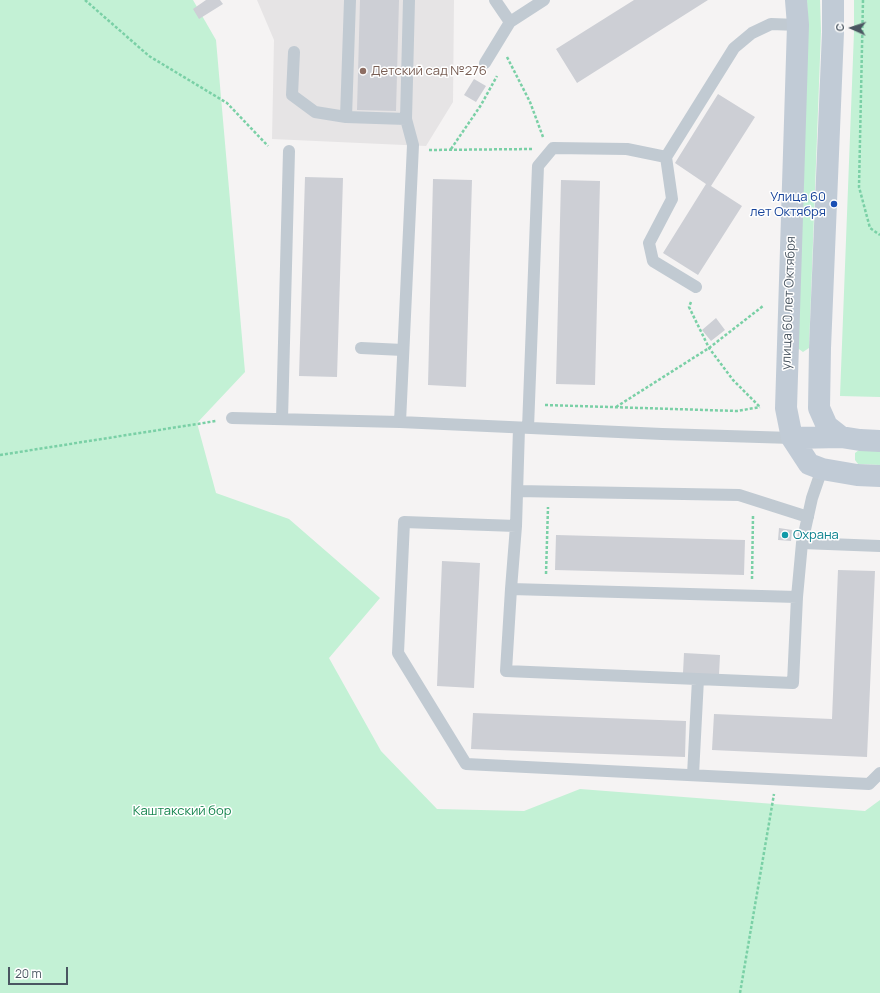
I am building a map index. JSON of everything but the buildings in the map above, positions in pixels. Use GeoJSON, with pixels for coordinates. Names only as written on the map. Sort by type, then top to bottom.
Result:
{"type":"FeatureCollection","features":[{"type":"Feature","properties":{"kind":"main road","name":"улица 60 лет Октября"},"geometry":{"type":"LineString","coordinates":[[792,438],[786,408],[798,26],[796,0]]}},
{"type":"Feature","properties":{"kind":"main road"},"geometry":{"type":"LineString","coordinates":[[833,0],[833,32],[820,340],[819,408],[834,432]]}},
{"type":"Feature","properties":{"kind":"main road"},"geometry":{"type":"LineString","coordinates":[[880,441],[860,440],[834,432],[792,438],[809,464],[822,469],[857,475],[880,476]]}},
{"type":"Feature","properties":{"kind":"lane"},"geometry":{"type":"LineString","coordinates":[[346,117],[350,0]]}},
{"type":"Feature","properties":{"kind":"lane"},"geometry":{"type":"LineString","coordinates":[[400,422],[413,145],[406,119],[409,0]]}},
{"type":"Feature","properties":{"kind":"lane"},"geometry":{"type":"LineString","coordinates":[[495,0],[510,22]]}},
{"type":"Feature","properties":{"kind":"lane"},"geometry":{"type":"LineString","coordinates":[[485,63],[510,22],[544,0]]}},
{"type":"Feature","properties":{"kind":"lane"},"geometry":{"type":"LineString","coordinates":[[696,287],[653,261],[650,249],[649,243],[672,199],[666,157],[734,48],[752,33],[771,24],[798,26]]}},
{"type":"Feature","properties":{"kind":"lane"},"geometry":{"type":"LineString","coordinates":[[294,52],[292,95],[315,112],[346,117],[406,119]]}},
{"type":"Feature","properties":{"kind":"lane"},"geometry":{"type":"LineString","coordinates":[[666,157],[627,149],[550,148],[538,166],[529,405],[523,428],[517,491],[506,671],[793,683],[797,597],[802,543],[812,498],[822,469]]}},
{"type":"Feature","properties":{"kind":"lane"},"geometry":{"type":"LineString","coordinates":[[282,419],[289,151]]}},
{"type":"Feature","properties":{"kind":"lane"},"geometry":{"type":"LineString","coordinates":[[361,348],[403,350]]}},
{"type":"Feature","properties":{"kind":"lane"},"geometry":{"type":"LineString","coordinates":[[232,418],[400,422],[792,438]]}},
{"type":"Feature","properties":{"kind":"lane"},"geometry":{"type":"LineString","coordinates":[[517,491],[739,495],[808,517]]}},
{"type":"Feature","properties":{"kind":"lane"},"geometry":{"type":"LineString","coordinates":[[516,526],[404,522],[398,653],[466,764],[868,784],[880,773]]}},
{"type":"Feature","properties":{"kind":"lane"},"geometry":{"type":"LineString","coordinates":[[802,543],[880,546]]}},
{"type":"Feature","properties":{"kind":"lane"},"geometry":{"type":"LineString","coordinates":[[511,589],[797,597]]}},
{"type":"Feature","properties":{"kind":"lane"},"geometry":{"type":"LineString","coordinates":[[693,776],[698,679]]}},
{"type":"Feature","properties":{"kind":"path"},"geometry":{"type":"LineString","coordinates":[[85,0],[149,56],[227,103],[268,146]]}},
{"type":"Feature","properties":{"kind":"path"},"geometry":{"type":"LineString","coordinates":[[863,0],[859,187],[870,228],[880,235]]}},
{"type":"Feature","properties":{"kind":"path"},"geometry":{"type":"LineString","coordinates":[[412,150],[550,148],[530,102],[498,42]]}},
{"type":"Feature","properties":{"kind":"path"},"geometry":{"type":"LineString","coordinates":[[503,64],[507,57]]}},
{"type":"Feature","properties":{"kind":"path"},"geometry":{"type":"LineString","coordinates":[[450,150],[481,105],[499,71]]}},
{"type":"Feature","properties":{"kind":"path"},"geometry":{"type":"LineString","coordinates":[[529,405],[737,411],[760,408],[733,380],[709,348],[689,307],[696,287]]}},
{"type":"Feature","properties":{"kind":"path"},"geometry":{"type":"LineString","coordinates":[[616,407],[709,348],[763,306]]}},
{"type":"Feature","properties":{"kind":"path"},"geometry":{"type":"LineString","coordinates":[[0,455],[232,418]]}},
{"type":"Feature","properties":{"kind":"path"},"geometry":{"type":"LineString","coordinates":[[546,590],[548,492]]}},
{"type":"Feature","properties":{"kind":"path"},"geometry":{"type":"LineString","coordinates":[[752,596],[753,500]]}},
{"type":"Feature","properties":{"kind":"path"},"geometry":{"type":"LineString","coordinates":[[740,993],[777,780]]}},
{"type":"Feature","properties":{"kind":"shaded area","name":"Детский сад №276"},"geometry":{"type":"Polygon","coordinates":[[[257,0],[454,0],[453,102],[426,146],[272,139],[274,40],[257,0]]]}},
{"type":"Feature","properties":{"kind":"green space","name":"Каштакский бор"},"geometry":{"type":"Polygon","coordinates":[[[0,0],[193,0],[216,40],[245,372],[197,423],[216,493],[289,519],[380,598],[329,658],[381,751],[437,809],[524,811],[580,789],[865,811],[880,800],[880,993],[0,993],[0,0]]]}},
{"type":"Feature","properties":{"kind":"green space"},"geometry":{"type":"Polygon","coordinates":[[[807,0],[820,0],[821,31],[809,348],[803,352],[796,347],[808,31],[807,0]]]}},
{"type":"Feature","properties":{"kind":"green space"},"geometry":{"type":"Polygon","coordinates":[[[854,0],[880,0],[880,397],[840,396],[854,0]]]}},
{"type":"Feature","properties":{"kind":"green space"},"geometry":{"type":"Polygon","coordinates":[[[859,450],[880,451],[880,465],[858,464],[855,460],[855,453],[859,450]]]}},
{"type":"Feature","properties":{"kind":"place","name":"Детский сад №276"},"geometry":{"type":"Point","coordinates":[363,71]}},
{"type":"Feature","properties":{"kind":"place","name":"Улица 60 лет Октября"},"geometry":{"type":"Point","coordinates":[834,204]}},
{"type":"Feature","properties":{"kind":"place","name":"Охрана"},"geometry":{"type":"Point","coordinates":[785,535]}}]}
